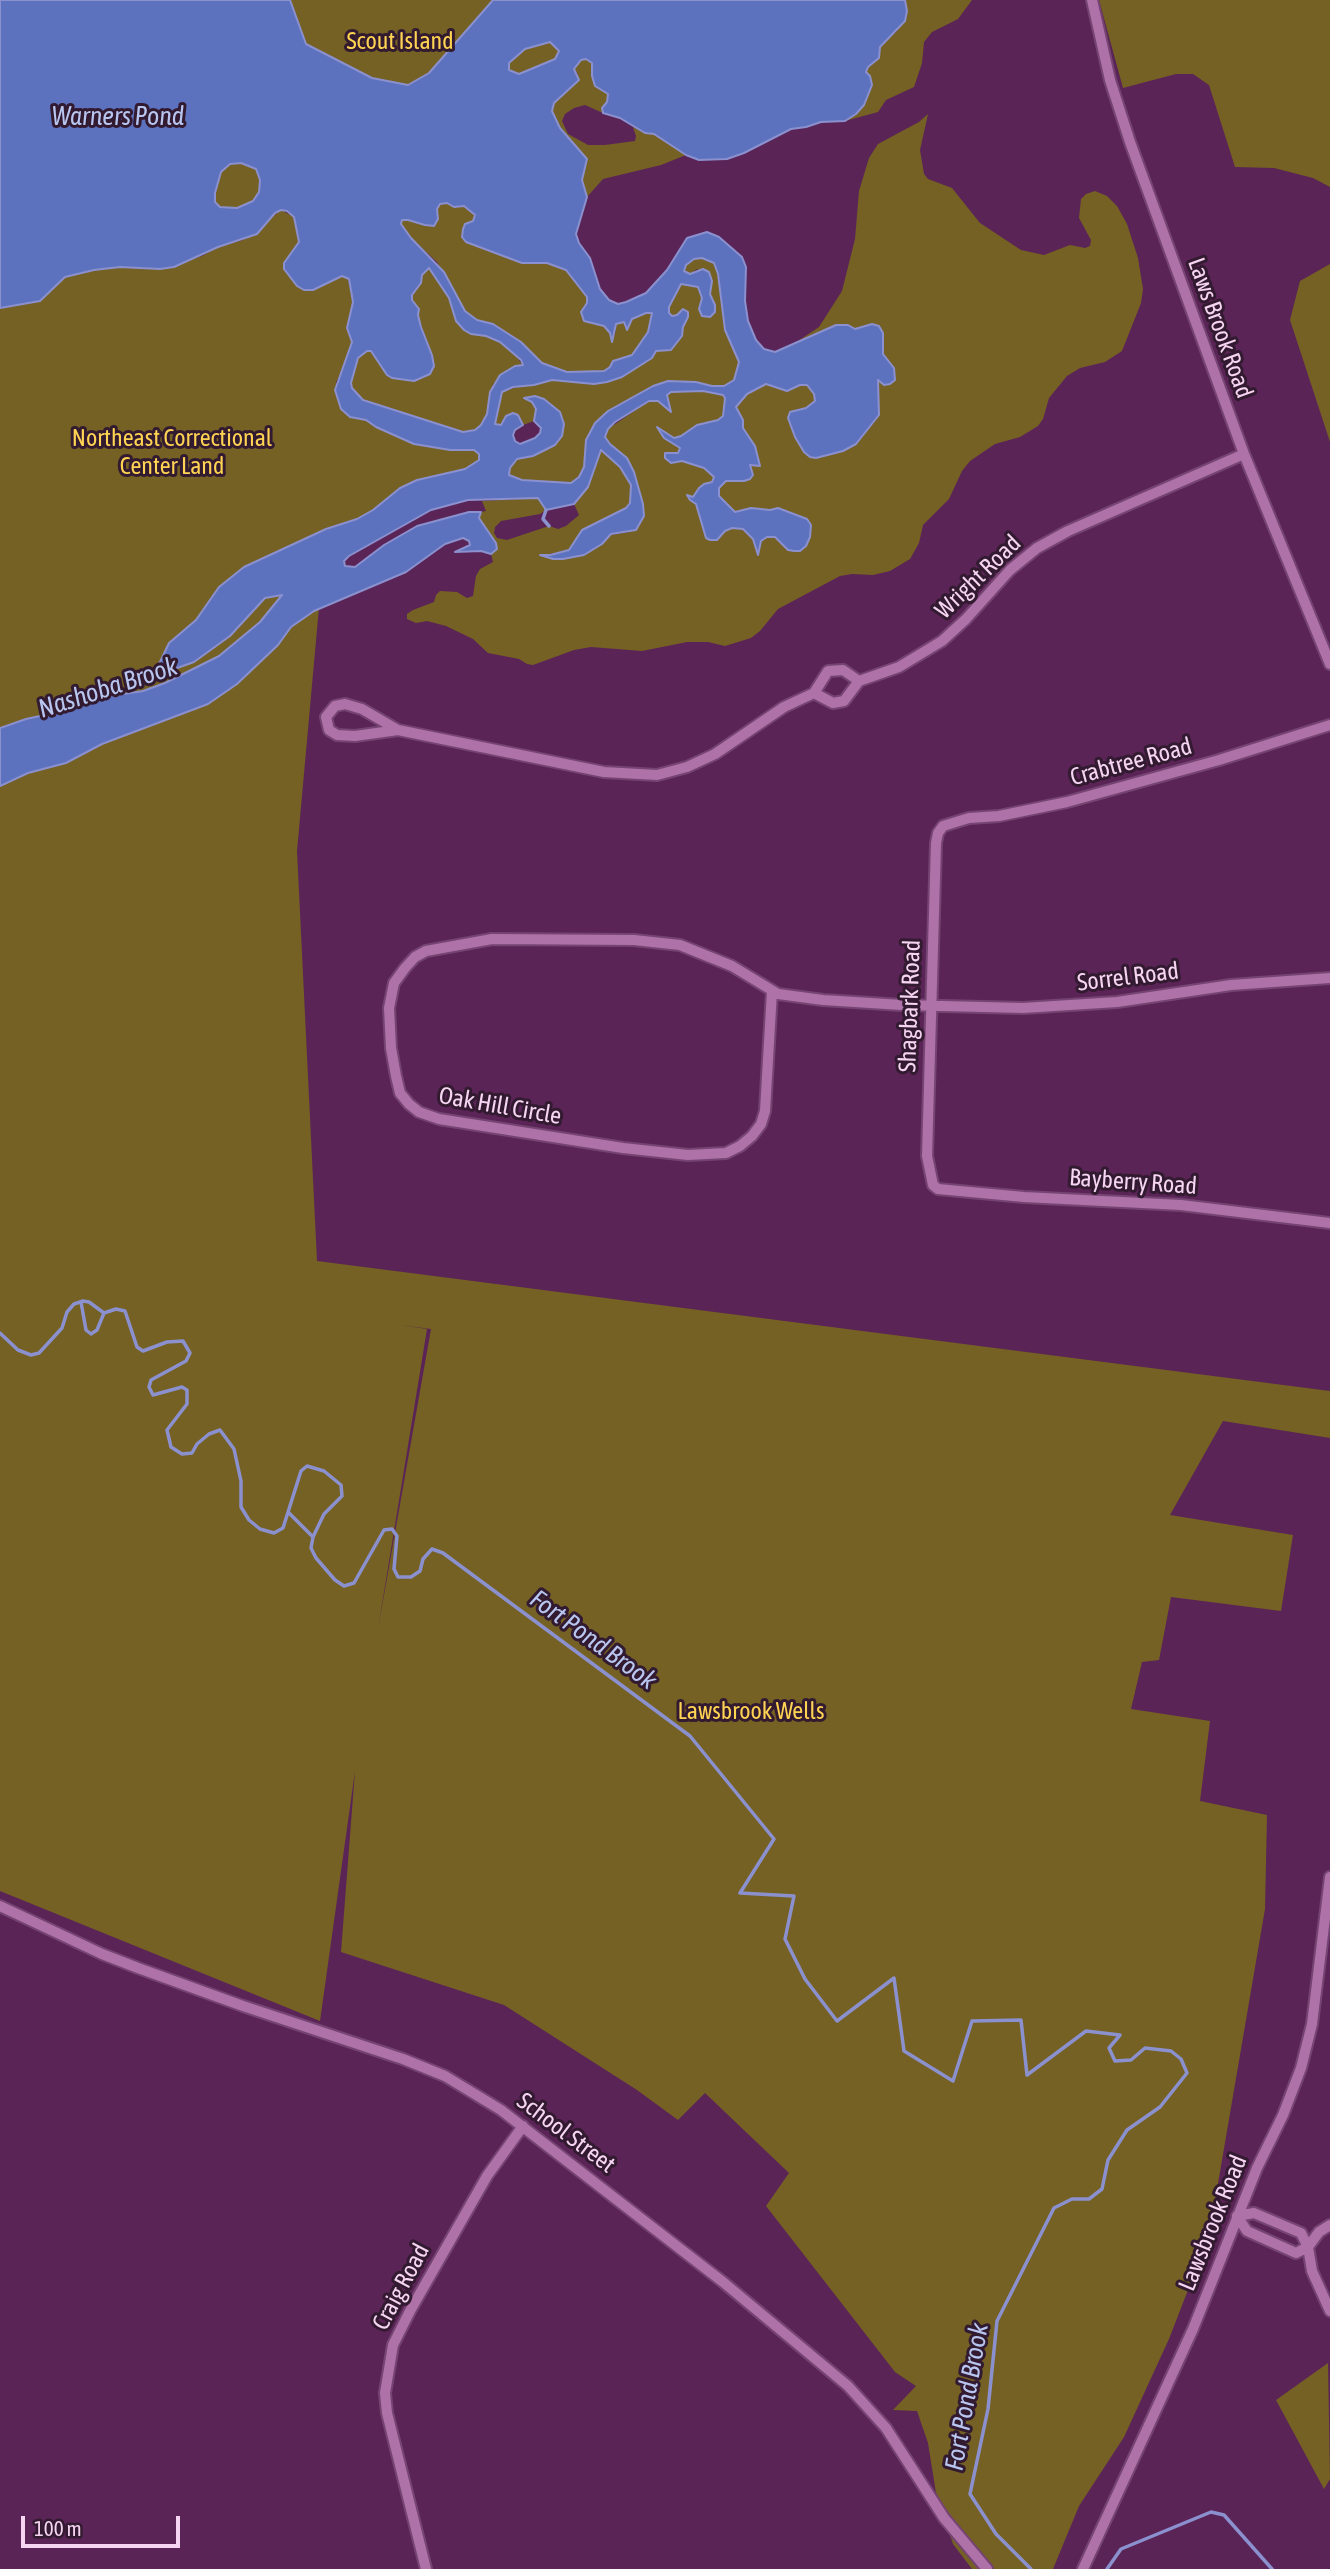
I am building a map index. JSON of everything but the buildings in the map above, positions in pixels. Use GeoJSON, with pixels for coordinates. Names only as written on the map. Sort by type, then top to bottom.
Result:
{"type":"FeatureCollection","features":[{"type":"Feature","properties":{"kind":"street","name":"Laws Brook Road"},"geometry":{"type":"LineString","coordinates":[[1092,0],[1110,80],[1126,131],[1244,454],[1330,664]]}},
{"type":"Feature","properties":{"kind":"street","name":"Wright Road"},"geometry":{"type":"LineString","coordinates":[[814,693],[827,701],[838,703],[849,697],[859,681],[899,667],[942,641],[967,619],[1010,570],[1037,548],[1068,531],[1244,454]]}},
{"type":"Feature","properties":{"kind":"street"},"geometry":{"type":"LineString","coordinates":[[398,730],[355,736],[337,735],[329,730],[326,717],[335,706],[345,704],[362,709],[398,730],[604,772],[657,775],[687,767],[715,754],[784,708],[814,693],[824,674],[833,669],[843,670],[859,681]]}},
{"type":"Feature","properties":{"kind":"street","name":"Crabtree Road"},"geometry":{"type":"LineString","coordinates":[[942,829],[950,823],[969,818],[999,816],[1067,802],[1219,760],[1330,725]]}},
{"type":"Feature","properties":{"kind":"street","name":"Shagbark Road"},"geometry":{"type":"LineString","coordinates":[[933,1185],[927,1156],[936,843],[942,829]]}},
{"type":"Feature","properties":{"kind":"street","name":"Oak Hill Circle"},"geometry":{"type":"LineString","coordinates":[[772,991],[765,1111],[761,1124],[752,1136],[726,1153],[688,1155],[623,1148],[439,1119],[419,1112],[400,1093],[391,1048],[389,1008],[394,983],[415,957],[426,951],[492,939],[634,940],[680,945],[732,966],[778,994],[823,1000],[931,1006]]}},
{"type":"Feature","properties":{"kind":"street","name":"Sorrel Road"},"geometry":{"type":"LineString","coordinates":[[931,1006],[1023,1008],[1090,1004],[1231,985],[1330,978]]}},
{"type":"Feature","properties":{"kind":"street","name":"Bayberry Road"},"geometry":{"type":"LineString","coordinates":[[933,1185],[938,1189],[960,1192],[1181,1205],[1330,1223]]}},
{"type":"Feature","properties":{"kind":"street","name":"Lawsbrook Road"},"geometry":{"type":"LineString","coordinates":[[1083,2569],[1193,2329],[1237,2216],[1283,2115],[1301,2068],[1312,2024],[1330,1877]]}},
{"type":"Feature","properties":{"kind":"street","name":"School Street"},"geometry":{"type":"LineString","coordinates":[[0,1906],[102,1954],[243,2006],[403,2059],[472,2091],[523,2126],[723,2282],[848,2386],[886,2428],[944,2518],[987,2569]]}},
{"type":"Feature","properties":{"kind":"street"},"geometry":{"type":"LineString","coordinates":[[1318,1978],[1330,1979]]}},
{"type":"Feature","properties":{"kind":"street","name":"Craig Road"},"geometry":{"type":"LineString","coordinates":[[426,2569],[387,2413],[385,2393],[393,2345],[487,2176],[523,2126]]}},
{"type":"Feature","properties":{"kind":"street"},"geometry":{"type":"LineString","coordinates":[[1330,2225],[1319,2232],[1308,2247],[1296,2253],[1247,2231],[1237,2216],[1254,2213],[1301,2232],[1308,2247],[1312,2271],[1330,2312]]}},
{"type":"Feature","properties":{"kind":"green space","name":"Scout Island"},"geometry":{"type":"Polygon","coordinates":[[[290,0],[493,0],[429,73],[408,85],[372,78],[306,44],[290,0]]]}},
{"type":"Feature","properties":{"kind":"green space"},"geometry":{"type":"Polygon","coordinates":[[[905,0],[972,0],[958,19],[932,32],[924,42],[922,63],[914,87],[886,100],[878,112],[845,121],[864,105],[872,85],[866,72],[874,63],[880,47],[897,31],[905,0]]]}},
{"type":"Feature","properties":{"kind":"green space"},"geometry":{"type":"Polygon","coordinates":[[[1099,0],[1330,0],[1330,187],[1313,178],[1274,168],[1235,167],[1209,85],[1193,74],[1176,74],[1123,88],[1099,0]]]}},
{"type":"Feature","properties":{"kind":"green space"},"geometry":{"type":"Polygon","coordinates":[[[550,42],[559,51],[555,59],[519,74],[508,70],[509,64],[525,49],[550,42]]]}},
{"type":"Feature","properties":{"kind":"green space"},"geometry":{"type":"Polygon","coordinates":[[[586,59],[592,63],[591,72],[608,94],[607,102],[602,108],[603,113],[585,105],[565,114],[562,121],[568,134],[588,145],[605,145],[635,141],[633,127],[654,134],[686,155],[661,165],[603,179],[587,197],[582,180],[583,169],[587,163],[583,154],[560,128],[552,111],[554,103],[572,86],[578,74],[574,69],[576,65],[586,59]]]}},
{"type":"Feature","properties":{"kind":"green space"},"geometry":{"type":"Polygon","coordinates":[[[928,114],[920,150],[924,174],[928,179],[952,188],[980,223],[1021,250],[1044,255],[1070,245],[1085,248],[1090,246],[1091,240],[1079,218],[1081,199],[1095,191],[1107,196],[1117,206],[1127,224],[1138,258],[1143,289],[1141,303],[1122,351],[1105,362],[1080,368],[1067,376],[1049,398],[1038,426],[1020,437],[995,444],[970,461],[962,471],[949,499],[923,525],[919,543],[910,559],[890,571],[873,575],[840,576],[778,609],[751,638],[725,646],[708,642],[687,642],[642,651],[591,647],[574,650],[533,665],[519,659],[488,653],[473,639],[446,626],[427,621],[416,623],[407,619],[407,614],[413,610],[434,602],[440,591],[457,592],[467,598],[473,596],[476,576],[480,569],[493,562],[491,554],[497,549],[496,543],[478,518],[481,512],[486,511],[482,501],[538,498],[546,510],[540,514],[501,521],[495,527],[497,538],[507,540],[549,526],[558,529],[566,526],[579,515],[574,504],[588,487],[601,450],[620,467],[631,485],[630,503],[627,508],[582,530],[569,550],[544,555],[563,559],[584,555],[611,535],[630,532],[643,504],[636,483],[617,451],[605,437],[608,429],[649,401],[658,401],[670,410],[666,395],[671,392],[703,391],[723,395],[725,398],[723,417],[718,420],[697,425],[674,438],[660,429],[664,438],[680,448],[678,452],[665,458],[670,463],[682,461],[704,468],[714,477],[712,482],[699,488],[693,497],[688,496],[696,504],[704,532],[743,529],[753,539],[758,554],[761,541],[767,537],[775,537],[788,550],[799,515],[778,508],[751,508],[735,512],[719,496],[719,488],[726,481],[744,481],[750,465],[759,466],[755,446],[743,428],[743,420],[736,407],[747,394],[766,384],[787,391],[807,385],[814,394],[815,401],[806,408],[797,409],[816,458],[856,444],[877,419],[878,380],[884,384],[883,340],[872,324],[854,329],[836,325],[798,341],[819,327],[842,291],[855,239],[859,191],[869,158],[878,144],[919,122],[928,114]]]}},
{"type":"Feature","properties":{"kind":"green space"},"geometry":{"type":"Polygon","coordinates":[[[241,163],[256,168],[260,180],[259,191],[253,201],[237,208],[220,207],[215,202],[215,193],[221,172],[230,164],[241,163]]]}},
{"type":"Feature","properties":{"kind":"green space"},"geometry":{"type":"Polygon","coordinates":[[[447,203],[454,207],[463,206],[475,216],[463,229],[462,237],[466,242],[522,263],[547,263],[566,270],[587,297],[587,303],[583,307],[583,321],[604,326],[615,335],[616,324],[624,322],[627,329],[631,319],[652,313],[648,332],[632,355],[613,361],[604,371],[567,372],[542,363],[521,342],[493,324],[477,320],[464,311],[437,262],[411,238],[401,224],[402,220],[408,220],[425,225],[440,204],[447,203]]]}},
{"type":"Feature","properties":{"kind":"green space"},"geometry":{"type":"Polygon","coordinates":[[[281,210],[294,217],[299,242],[284,263],[324,285],[342,276],[348,279],[353,302],[347,328],[352,342],[344,369],[336,382],[350,417],[366,420],[414,444],[450,450],[474,450],[479,454],[479,460],[465,469],[417,480],[400,488],[357,519],[326,530],[297,851],[317,1261],[1330,1391],[1330,1438],[1223,1421],[1170,1515],[1293,1535],[1281,1611],[1171,1597],[1159,1660],[1142,1662],[1131,1709],[1210,1721],[1200,1801],[1267,1815],[1265,1909],[1209,2236],[1169,2339],[1124,2437],[1079,2506],[1053,2569],[972,2569],[953,2544],[936,2493],[928,2443],[917,2411],[893,2410],[916,2386],[895,2372],[766,2206],[789,2173],[705,2093],[678,2120],[637,2090],[504,2005],[341,1952],[355,1771],[320,2021],[0,1891],[0,308],[40,301],[65,277],[120,267],[160,269],[243,240],[281,210]],[[400,1325],[427,1329],[378,1629],[431,1329],[400,1325]]]}},
{"type":"Feature","properties":{"kind":"green space"},"geometry":{"type":"Polygon","coordinates":[[[702,258],[714,263],[718,274],[725,330],[739,361],[734,380],[724,386],[680,381],[595,423],[586,440],[584,467],[579,477],[571,483],[522,480],[509,475],[510,468],[517,459],[533,456],[560,412],[545,399],[525,399],[532,401],[536,409],[534,421],[523,425],[518,416],[506,417],[501,425],[494,424],[502,392],[552,380],[576,382],[656,351],[671,350],[682,337],[683,309],[677,315],[672,316],[669,313],[669,307],[681,284],[698,287],[702,298],[700,303],[715,305],[710,294],[712,281],[697,269],[690,274],[684,271],[686,265],[694,259],[702,258]]]}},
{"type":"Feature","properties":{"kind":"green space"},"geometry":{"type":"Polygon","coordinates":[[[1330,264],[1330,442],[1290,320],[1300,281],[1330,264]]]}},
{"type":"Feature","properties":{"kind":"green space"},"geometry":{"type":"Polygon","coordinates":[[[429,267],[449,298],[486,336],[500,342],[523,366],[493,384],[487,415],[475,430],[463,432],[363,400],[352,389],[351,383],[358,358],[367,351],[371,351],[387,375],[432,355],[412,300],[412,295],[429,267]]]}},
{"type":"Feature","properties":{"kind":"green space"},"geometry":{"type":"Polygon","coordinates":[[[1328,2363],[1330,2479],[1324,2489],[1276,2400],[1328,2363]]]}},
{"type":"Feature","properties":{"kind":"water","name":"Warners Pond"},"geometry":{"type":"Polygon","coordinates":[[[0,0],[290,0],[306,44],[372,78],[408,85],[429,73],[493,0],[905,0],[905,21],[880,47],[879,58],[868,67],[866,72],[872,85],[864,105],[856,114],[845,121],[821,122],[791,129],[727,159],[699,160],[686,155],[654,134],[645,133],[620,118],[603,113],[602,108],[607,102],[608,94],[595,86],[592,63],[586,59],[581,60],[574,69],[579,80],[554,103],[552,111],[560,128],[587,159],[582,180],[587,197],[576,234],[590,258],[600,289],[609,300],[618,304],[646,293],[667,270],[687,238],[707,232],[719,237],[742,257],[746,267],[745,301],[748,321],[756,340],[764,349],[775,352],[836,325],[848,325],[855,329],[872,324],[879,326],[883,333],[883,354],[894,368],[895,380],[884,385],[878,380],[879,415],[856,444],[843,451],[810,457],[795,437],[788,418],[790,412],[806,408],[815,401],[814,394],[807,385],[787,391],[766,384],[747,394],[736,407],[743,420],[743,428],[755,446],[760,466],[750,465],[753,475],[750,479],[726,481],[719,488],[719,496],[735,512],[751,508],[778,508],[807,519],[811,525],[810,537],[800,551],[788,550],[775,537],[767,537],[761,541],[758,555],[753,539],[743,529],[732,528],[717,540],[706,538],[696,504],[687,495],[693,497],[699,488],[712,482],[714,477],[704,468],[682,461],[671,463],[665,458],[665,453],[678,453],[680,448],[664,438],[657,427],[674,438],[681,436],[697,425],[718,420],[723,416],[725,398],[723,395],[703,391],[671,392],[667,395],[671,412],[658,401],[649,401],[615,422],[605,437],[627,458],[634,472],[644,516],[636,530],[611,534],[602,544],[584,555],[553,559],[540,555],[569,550],[582,530],[626,508],[630,503],[631,485],[620,467],[601,450],[588,487],[574,504],[546,510],[538,498],[468,500],[431,510],[349,556],[344,561],[345,566],[355,567],[384,545],[417,526],[469,512],[481,512],[479,518],[496,543],[497,549],[491,554],[481,551],[455,552],[470,545],[469,541],[463,538],[445,544],[406,572],[314,611],[291,627],[278,645],[237,684],[208,704],[102,744],[66,763],[28,773],[0,786],[0,728],[63,711],[90,699],[143,691],[219,656],[260,622],[282,595],[265,598],[230,636],[194,662],[166,672],[161,671],[159,664],[169,643],[196,620],[219,587],[244,567],[326,529],[357,519],[400,488],[417,480],[465,469],[479,460],[479,454],[474,450],[450,450],[414,444],[366,420],[350,417],[341,409],[335,390],[352,342],[347,328],[353,302],[349,279],[342,276],[313,290],[304,290],[297,286],[284,269],[284,263],[299,242],[294,217],[287,211],[275,213],[257,234],[218,247],[174,267],[94,270],[65,277],[40,301],[0,308],[0,0]],[[550,42],[525,49],[509,63],[509,70],[519,74],[555,59],[559,51],[550,42]],[[241,163],[230,164],[221,172],[215,202],[220,207],[237,208],[253,201],[259,192],[260,180],[256,169],[241,163]],[[440,204],[434,226],[408,220],[402,220],[401,224],[444,272],[465,311],[477,320],[493,324],[521,342],[542,363],[567,372],[604,371],[613,361],[632,355],[648,332],[652,313],[632,319],[627,330],[624,322],[616,324],[612,342],[610,333],[604,326],[584,321],[581,312],[587,303],[587,297],[566,270],[547,263],[522,263],[466,242],[462,237],[463,229],[465,224],[473,221],[475,215],[464,206],[440,204]],[[702,258],[694,259],[686,265],[684,271],[690,274],[703,269],[709,272],[712,281],[710,294],[715,312],[710,317],[702,316],[699,309],[702,298],[698,287],[681,284],[669,307],[669,313],[672,316],[677,315],[683,309],[688,312],[688,317],[682,336],[671,350],[656,351],[652,358],[622,377],[607,382],[594,384],[552,380],[513,387],[502,392],[495,424],[501,425],[506,416],[513,413],[518,415],[523,425],[515,430],[513,435],[515,441],[520,444],[535,438],[541,428],[534,421],[536,409],[532,402],[524,398],[535,396],[544,399],[560,412],[564,424],[562,436],[555,445],[533,456],[517,459],[510,468],[509,475],[522,480],[571,483],[579,477],[584,467],[586,440],[595,423],[608,411],[653,386],[668,381],[724,386],[734,380],[739,362],[725,330],[718,274],[714,263],[702,258]],[[429,268],[422,275],[421,283],[412,295],[412,300],[419,309],[421,327],[432,355],[434,366],[430,374],[414,381],[392,378],[387,375],[371,351],[367,351],[358,358],[352,388],[363,400],[463,432],[475,430],[487,414],[490,392],[500,375],[515,366],[523,365],[521,360],[500,342],[464,330],[456,321],[449,298],[429,268]]]}},
{"type":"Feature","properties":{"kind":"waterway"},"geometry":{"type":"LineString","coordinates":[[546,510],[543,519],[549,526]]}},
{"type":"Feature","properties":{"kind":"waterway","name":"Fort Pond Brook"},"geometry":{"type":"LineString","coordinates":[[0,1333],[18,1350],[31,1355],[39,1353],[62,1328],[67,1312],[74,1304],[83,1301],[89,1302],[104,1313],[116,1309],[125,1311],[137,1347],[143,1351],[167,1342],[183,1341],[190,1353],[186,1361],[151,1380],[149,1387],[153,1395],[182,1387],[187,1390],[187,1404],[167,1430],[171,1447],[182,1454],[192,1453],[197,1444],[209,1434],[220,1430],[234,1449],[241,1481],[241,1507],[249,1520],[260,1529],[274,1533],[283,1528],[301,1471],[307,1466],[324,1471],[341,1485],[342,1496],[324,1514],[311,1548],[335,1580],[344,1586],[354,1583],[384,1530],[392,1529],[397,1536],[394,1569],[398,1577],[411,1577],[420,1571],[423,1559],[432,1549],[443,1553],[690,1736],[774,1839],[740,1893],[794,1896],[785,1939],[805,1979],[837,2021],[894,1978],[904,2051],[953,2081],[972,2021],[1021,2020],[1027,2075],[1086,2031],[1120,2035],[1109,2048],[1115,2061],[1131,2060],[1145,2048],[1171,2051],[1181,2059],[1187,2073],[1160,2107],[1127,2130],[1108,2160],[1102,2189],[1089,2199],[1072,2199],[1054,2208],[997,2321],[988,2409],[970,2494],[996,2534],[1031,2569]]}},
{"type":"Feature","properties":{"kind":"waterway","name":"Fort Pond Brook"},"geometry":{"type":"LineString","coordinates":[[81,1302],[86,1330],[91,1334],[97,1330],[104,1313]]}},
{"type":"Feature","properties":{"kind":"waterway","name":"Fort Pond Brook"},"geometry":{"type":"LineString","coordinates":[[289,1513],[313,1537]]}},
{"type":"Feature","properties":{"kind":"waterway","name":"Fort Pond Brook"},"geometry":{"type":"LineString","coordinates":[[1107,2569],[1121,2549],[1211,2512],[1224,2515],[1272,2569]]}},
{"type":"Feature","properties":{"kind":"park label","name":"Northeast Correctional Center Land"},"geometry":{"type":"Point","coordinates":[172,452]}},
{"type":"Feature","properties":{"kind":"park label","name":"Lawsbrook Wells"},"geometry":{"type":"Point","coordinates":[751,1711]}},
{"type":"Feature","properties":{"kind":"water label","name":"Nashoba Brook"},"geometry":{"type":"Point","coordinates":[108,688]}}]}
